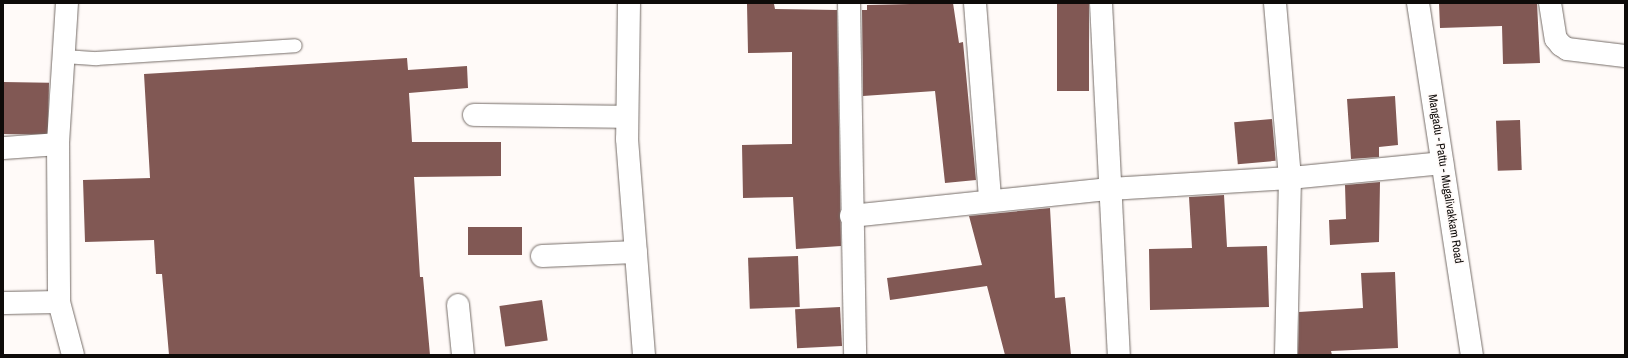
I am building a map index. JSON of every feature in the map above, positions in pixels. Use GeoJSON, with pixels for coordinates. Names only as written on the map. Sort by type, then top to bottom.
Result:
{"type":"FeatureCollection","features":[{"type":"Feature","properties":{"kind":"street"},"geometry":{"type":"LineString","coordinates":[[68,3],[58,144],[59,302],[72,355]]}},
{"type":"Feature","properties":{"kind":"street"},"geometry":{"type":"LineString","coordinates":[[629,3],[627,117],[644,355]]}},
{"type":"Feature","properties":{"kind":"street"},"geometry":{"type":"LineString","coordinates":[[848,3],[851,216],[855,355]]}},
{"type":"Feature","properties":{"kind":"street"},"geometry":{"type":"LineString","coordinates":[[975,3],[990,200]]}},
{"type":"Feature","properties":{"kind":"street"},"geometry":{"type":"LineString","coordinates":[[1101,3],[1119,355]]}},
{"type":"Feature","properties":{"kind":"street"},"geometry":{"type":"LineString","coordinates":[[1275,3],[1290,178],[1286,355]]}},
{"type":"Feature","properties":{"kind":"street","name":"Mangadu - Pattu - Mugalivakkam Road"},"geometry":{"type":"LineString","coordinates":[[1418,3],[1472,355]]}},
{"type":"Feature","properties":{"kind":"street"},"geometry":{"type":"LineString","coordinates":[[1550,3],[1556,39],[1561,45],[1567,49],[1625,56]]}},
{"type":"Feature","properties":{"kind":"street"},"geometry":{"type":"LineString","coordinates":[[474,115],[627,117]]}},
{"type":"Feature","properties":{"kind":"street"},"geometry":{"type":"LineString","coordinates":[[3,148],[58,144]]}},
{"type":"Feature","properties":{"kind":"street"},"geometry":{"type":"LineString","coordinates":[[851,216],[1110,188],[1290,178],[1442,163]]}},
{"type":"Feature","properties":{"kind":"street"},"geometry":{"type":"LineString","coordinates":[[542,256],[636,252]]}},
{"type":"Feature","properties":{"kind":"street"},"geometry":{"type":"LineString","coordinates":[[3,303],[59,302]]}},
{"type":"Feature","properties":{"kind":"street"},"geometry":{"type":"LineString","coordinates":[[458,305],[463,355]]}},
{"type":"Feature","properties":{"kind":"lane"},"geometry":{"type":"LineString","coordinates":[[64,56],[96,58],[296,45]]}},
{"type":"Feature","properties":{"kind":"building"},"geometry":{"type":"Polygon","coordinates":[[[953,3],[959,43],[963,42],[976,180],[945,183],[935,91],[863,96],[862,10],[867,10],[867,5],[953,3]]]}},
{"type":"Feature","properties":{"kind":"building"},"geometry":{"type":"Polygon","coordinates":[[[1057,3],[1089,3],[1089,91],[1057,91],[1057,3]]]}},
{"type":"Feature","properties":{"kind":"building"},"geometry":{"type":"Polygon","coordinates":[[[1439,3],[1537,3],[1540,63],[1503,64],[1502,26],[1440,28],[1439,3]]]}},
{"type":"Feature","properties":{"kind":"building"},"geometry":{"type":"Polygon","coordinates":[[[747,4],[774,4],[775,9],[837,10],[841,246],[796,249],[793,197],[743,198],[742,145],[792,144],[792,52],[748,53],[747,4]]]}},
{"type":"Feature","properties":{"kind":"building"},"geometry":{"type":"Polygon","coordinates":[[[407,58],[408,70],[467,66],[468,88],[409,93],[412,142],[501,142],[501,176],[414,177],[420,277],[423,277],[430,355],[169,355],[162,274],[156,274],[154,240],[85,242],[83,180],[150,178],[144,74],[407,58]]]}},
{"type":"Feature","properties":{"kind":"building"},"geometry":{"type":"Polygon","coordinates":[[[3,82],[49,83],[48,135],[3,134],[3,82]]]}},
{"type":"Feature","properties":{"kind":"building"},"geometry":{"type":"Polygon","coordinates":[[[1395,96],[1398,145],[1379,147],[1379,157],[1351,159],[1347,99],[1395,96]]]}},
{"type":"Feature","properties":{"kind":"building"},"geometry":{"type":"Polygon","coordinates":[[[1272,119],[1276,161],[1238,164],[1234,122],[1272,119]]]}},
{"type":"Feature","properties":{"kind":"building"},"geometry":{"type":"Polygon","coordinates":[[[1520,120],[1522,170],[1498,171],[1496,121],[1520,120]]]}},
{"type":"Feature","properties":{"kind":"building"},"geometry":{"type":"Polygon","coordinates":[[[1380,182],[1379,242],[1330,245],[1329,220],[1346,219],[1345,185],[1380,182]]]}},
{"type":"Feature","properties":{"kind":"building"},"geometry":{"type":"Polygon","coordinates":[[[1224,195],[1227,247],[1267,246],[1269,307],[1150,310],[1149,249],[1192,248],[1189,197],[1224,195]]]}},
{"type":"Feature","properties":{"kind":"building"},"geometry":{"type":"Polygon","coordinates":[[[1050,208],[1055,298],[1065,297],[1071,355],[1005,355],[987,286],[890,300],[887,278],[982,265],[969,216],[1050,208]]]}},
{"type":"Feature","properties":{"kind":"building"},"geometry":{"type":"Polygon","coordinates":[[[468,227],[522,227],[522,255],[468,255],[468,227]]]}},
{"type":"Feature","properties":{"kind":"building"},"geometry":{"type":"Polygon","coordinates":[[[798,256],[800,307],[750,309],[748,258],[798,256]]]}},
{"type":"Feature","properties":{"kind":"building"},"geometry":{"type":"Polygon","coordinates":[[[1395,272],[1398,348],[1331,351],[1332,355],[1298,355],[1299,312],[1363,308],[1361,273],[1395,272]]]}},
{"type":"Feature","properties":{"kind":"building"},"geometry":{"type":"Polygon","coordinates":[[[542,300],[548,341],[505,347],[499,306],[542,300]]]}},
{"type":"Feature","properties":{"kind":"building"},"geometry":{"type":"Polygon","coordinates":[[[840,307],[842,346],[797,348],[795,309],[840,307]]]}}]}
